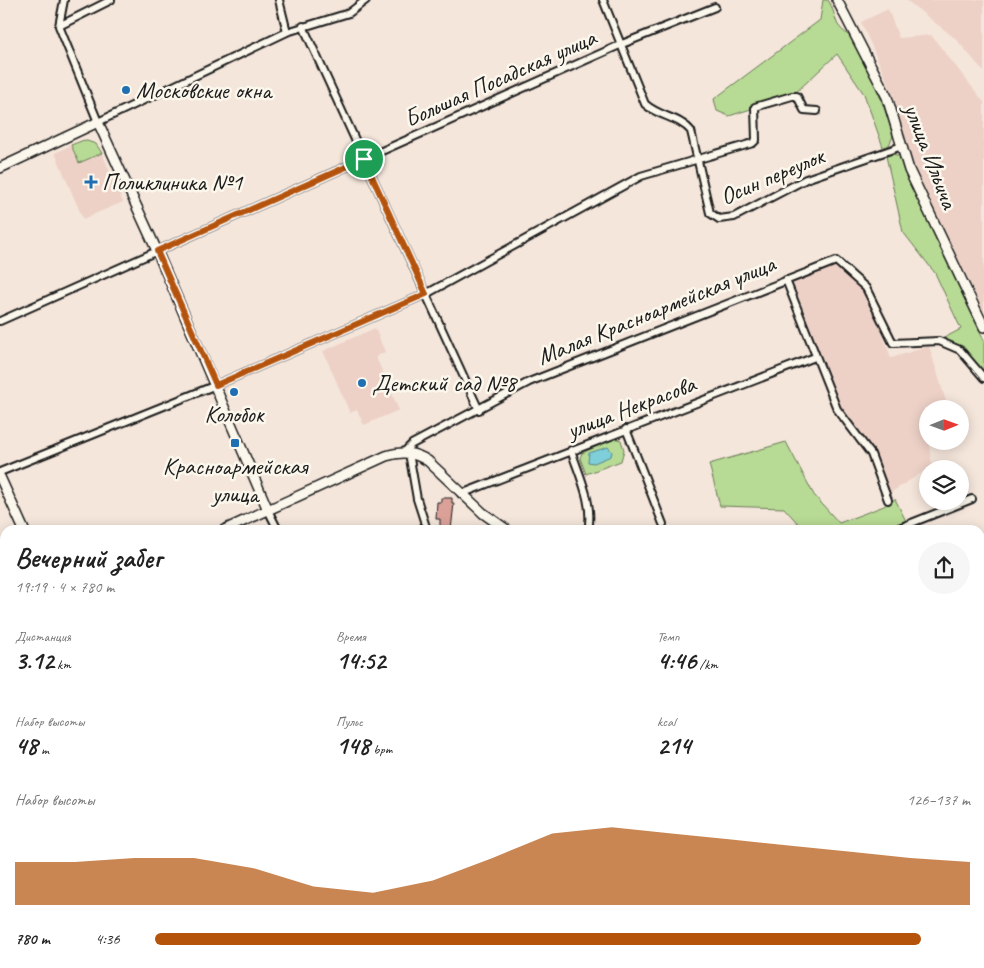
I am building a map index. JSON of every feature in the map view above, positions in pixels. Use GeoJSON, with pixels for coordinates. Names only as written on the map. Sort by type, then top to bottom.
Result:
{"type":"FeatureCollection","features":[{"type":"Feature","properties":{"kind":"main road","name":"улица Ильича"},"geometry":{"type":"LineString","coordinates":[[837,0],[887,97],[909,170],[984,327]]}},
{"type":"Feature","properties":{"kind":"main road"},"geometry":{"type":"LineString","coordinates":[[0,168],[98,122],[216,385],[268,510]]}},
{"type":"Feature","properties":{"kind":"main road"},"geometry":{"type":"LineString","coordinates":[[406,452],[428,461],[461,494],[499,525]]}},
{"type":"Feature","properties":{"kind":"main road","name":"Малая Красноармейская улица"},"geometry":{"type":"LineString","coordinates":[[235,525],[386,456],[406,452]]}},
{"type":"Feature","properties":{"kind":"main road"},"geometry":{"type":"LineString","coordinates":[[0,477],[22,525]]}},
{"type":"Feature","properties":{"kind":"street"},"geometry":{"type":"LineString","coordinates":[[64,0],[59,26],[98,122],[287,32],[349,13],[366,0]]}},
{"type":"Feature","properties":{"kind":"street"},"geometry":{"type":"LineString","coordinates":[[59,26],[111,0]]}},
{"type":"Feature","properties":{"kind":"street"},"geometry":{"type":"LineString","coordinates":[[279,0],[287,32]]}},
{"type":"Feature","properties":{"kind":"street"},"geometry":{"type":"LineString","coordinates":[[603,0],[645,104],[653,112],[685,124],[690,131],[697,158],[753,143],[756,140],[755,107],[797,96],[804,110],[817,112]]}},
{"type":"Feature","properties":{"kind":"street","name":"Большая Посадская улица"},"geometry":{"type":"LineString","coordinates":[[0,321],[622,44],[715,7]]}},
{"type":"Feature","properties":{"kind":"street"},"geometry":{"type":"LineString","coordinates":[[303,26],[479,410]]}},
{"type":"Feature","properties":{"kind":"street","name":"Осин переулок"},"geometry":{"type":"LineString","coordinates":[[0,472],[216,385],[426,294],[641,176],[697,158],[710,213],[719,220],[734,217],[806,179],[902,146]]}},
{"type":"Feature","properties":{"kind":"street","name":"Малая Красноармейская улица"},"geometry":{"type":"LineString","coordinates":[[406,452],[412,444],[529,382],[836,260],[866,288],[893,343],[939,341],[960,350],[984,378]]}},
{"type":"Feature","properties":{"kind":"street"},"geometry":{"type":"LineString","coordinates":[[786,280],[837,409],[871,454],[888,500]]}},
{"type":"Feature","properties":{"kind":"street","name":"улица Некрасова"},"geometry":{"type":"LineString","coordinates":[[461,494],[815,357]]}},
{"type":"Feature","properties":{"kind":"street"},"geometry":{"type":"LineString","coordinates":[[626,429],[663,524]]}},
{"type":"Feature","properties":{"kind":"street"},"geometry":{"type":"LineString","coordinates":[[571,450],[586,495],[589,525]]}},
{"type":"Feature","properties":{"kind":"street"},"geometry":{"type":"LineString","coordinates":[[406,452],[425,525]]}},
{"type":"Feature","properties":{"kind":"street"},"geometry":{"type":"LineString","coordinates":[[907,525],[972,500]]}},
{"type":"Feature","properties":{"kind":"street"},"geometry":{"type":"LineString","coordinates":[[268,510],[276,525]]}},
{"type":"Feature","properties":{"kind":"shaded area"},"geometry":{"type":"Polygon","coordinates":[[[906,0],[984,0],[984,72],[956,39],[906,0]]]}},
{"type":"Feature","properties":{"kind":"shaded area"},"geometry":{"type":"Polygon","coordinates":[[[888,9],[899,38],[931,35],[984,102],[984,312],[914,169],[893,95],[861,22],[888,9]]]}},
{"type":"Feature","properties":{"kind":"shaded area","name":"Поликлиника №1"},"geometry":{"type":"Polygon","coordinates":[[[71,145],[79,163],[102,153],[123,202],[83,219],[55,153],[71,145]]]}},
{"type":"Feature","properties":{"kind":"shaded area"},"geometry":{"type":"Polygon","coordinates":[[[836,261],[866,288],[891,358],[929,346],[946,400],[919,400],[919,450],[930,450],[931,460],[919,460],[919,474],[890,493],[874,452],[841,406],[791,279],[836,261]]]}},
{"type":"Feature","properties":{"kind":"shaded area","name":"Детский сад №8"},"geometry":{"type":"Polygon","coordinates":[[[375,328],[385,352],[376,357],[399,410],[364,425],[357,410],[350,413],[323,351],[375,328]]]}},
{"type":"Feature","properties":{"kind":"green space"},"geometry":{"type":"Polygon","coordinates":[[[823,0],[828,0],[838,25],[852,39],[871,73],[893,136],[889,145],[883,147],[864,94],[837,54],[792,96],[729,116],[717,111],[714,99],[820,20],[823,0]]]}},
{"type":"Feature","properties":{"kind":"green space"},"geometry":{"type":"Polygon","coordinates":[[[84,140],[96,144],[102,153],[79,163],[71,145],[84,140]]]}},
{"type":"Feature","properties":{"kind":"green space"},"geometry":{"type":"Polygon","coordinates":[[[893,154],[899,156],[904,172],[984,340],[984,373],[963,349],[944,338],[961,329],[935,273],[903,232],[886,156],[893,154]]]}},
{"type":"Feature","properties":{"kind":"green space"},"geometry":{"type":"Polygon","coordinates":[[[616,438],[621,440],[624,450],[621,461],[586,474],[580,458],[582,453],[616,438]]]}},
{"type":"Feature","properties":{"kind":"green space"},"geometry":{"type":"Polygon","coordinates":[[[786,442],[814,495],[839,523],[884,506],[895,499],[906,521],[895,525],[799,525],[784,508],[720,506],[709,464],[786,442]]]}},
{"type":"Feature","properties":{"kind":"water"},"geometry":{"type":"Polygon","coordinates":[[[608,447],[612,452],[611,456],[594,463],[588,462],[589,453],[608,447]]]}},
{"type":"Feature","properties":{"kind":"building"},"geometry":{"type":"Polygon","coordinates":[[[441,498],[452,498],[452,503],[454,503],[452,525],[440,525],[440,519],[436,519],[437,502],[441,502],[441,498]]]}},
{"type":"Feature","properties":{"kind":"place","name":"Московские окна"},"geometry":{"type":"Point","coordinates":[126,90]}},
{"type":"Feature","properties":{"kind":"place","name":"Поликлиника №1"},"geometry":{"type":"Point","coordinates":[91,182]}},
{"type":"Feature","properties":{"kind":"place","name":"Детский сад №8"},"geometry":{"type":"Point","coordinates":[362,383]}},
{"type":"Feature","properties":{"kind":"place","name":"Колобок"},"geometry":{"type":"Point","coordinates":[234,392]}},
{"type":"Feature","properties":{"kind":"place","name":"Красноармейская улица"},"geometry":{"type":"Point","coordinates":[235,443]}},
{"type":"Feature","properties":{"kind":"route"},"geometry":{"type":"LineString","coordinates":[[364,159],[426,294],[216,385],[157,251],[364,159]]}}]}
